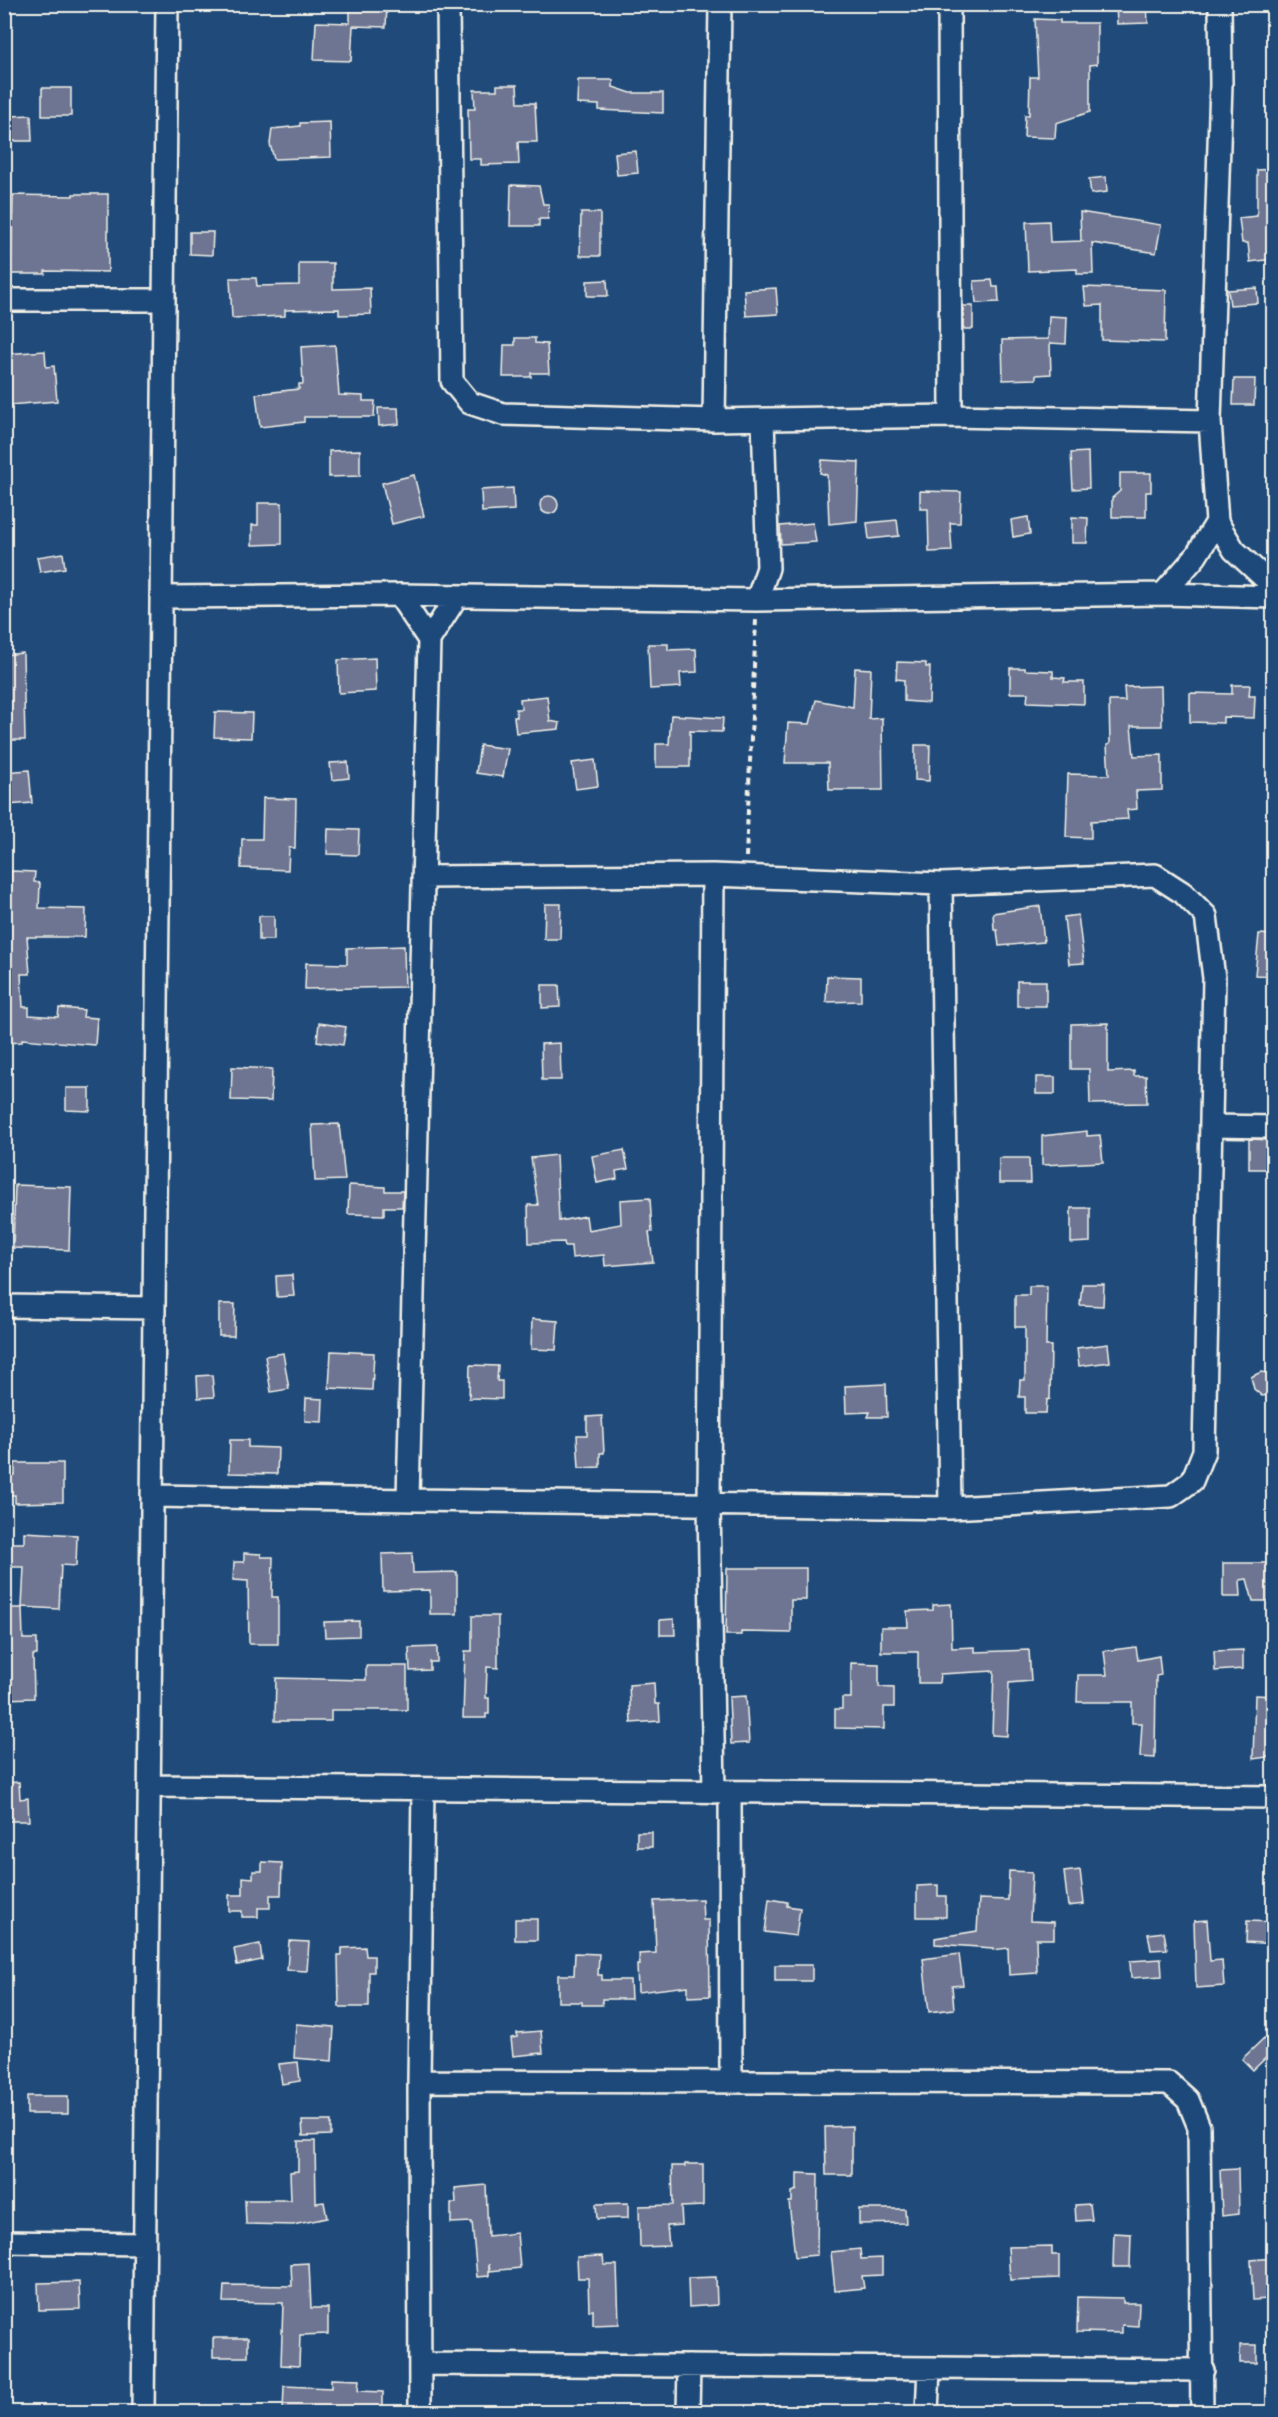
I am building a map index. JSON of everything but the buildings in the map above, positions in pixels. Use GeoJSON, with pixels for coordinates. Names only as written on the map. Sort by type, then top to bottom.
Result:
{"type":"FeatureCollection","features":[{"type":"Feature","properties":{"kind":"street"},"geometry":{"type":"LineString","coordinates":[[142,2412],[167,4]]}},
{"type":"Feature","properties":{"kind":"street"},"geometry":{"type":"LineString","coordinates":[[448,4],[452,381],[470,403],[503,414],[714,420],[951,416],[1210,421]]}},
{"type":"Feature","properties":{"kind":"street"},"geometry":{"type":"LineString","coordinates":[[714,420],[720,4]]}},
{"type":"Feature","properties":{"kind":"street"},"geometry":{"type":"LineString","coordinates":[[949,4],[951,416]]}},
{"type":"Feature","properties":{"kind":"street"},"geometry":{"type":"LineString","coordinates":[[1220,4],[1221,84],[1210,421],[1217,522],[1234,550],[1274,587]]}},
{"type":"Feature","properties":{"kind":"street"},"geometry":{"type":"LineString","coordinates":[[4,300],[164,300]]}},
{"type":"Feature","properties":{"kind":"street"},"geometry":{"type":"LineString","coordinates":[[757,600],[768,568],[764,420]]}},
{"type":"Feature","properties":{"kind":"street"},"geometry":{"type":"LineString","coordinates":[[1162,594],[1196,556],[1217,522]]}},
{"type":"Feature","properties":{"kind":"street"},"geometry":{"type":"LineString","coordinates":[[161,597],[399,595],[757,600],[1162,594],[1274,597]]}},
{"type":"Feature","properties":{"kind":"street"},"geometry":{"type":"LineString","coordinates":[[399,595],[429,640]]}},
{"type":"Feature","properties":{"kind":"street"},"geometry":{"type":"LineString","coordinates":[[408,1499],[429,640],[457,596]]}},
{"type":"Feature","properties":{"kind":"street"},"geometry":{"type":"LineString","coordinates":[[152,1496],[950,1508],[1171,1496],[1192,1481],[1204,1450],[1212,968],[1206,916],[1182,893],[1155,875],[941,884],[713,875],[423,877]]}},
{"type":"Feature","properties":{"kind":"street"},"geometry":{"type":"LineString","coordinates":[[713,875],[709,1503],[722,1792],[731,2082]]}},
{"type":"Feature","properties":{"kind":"street"},"geometry":{"type":"LineString","coordinates":[[941,884],[950,1508]]}},
{"type":"Feature","properties":{"kind":"street"},"geometry":{"type":"LineString","coordinates":[[1211,1126],[1274,1127]]}},
{"type":"Feature","properties":{"kind":"street"},"geometry":{"type":"LineString","coordinates":[[4,1306],[154,1308]]}},
{"type":"Feature","properties":{"kind":"street"},"geometry":{"type":"LineString","coordinates":[[149,1786],[1274,1797]]}},
{"type":"Feature","properties":{"kind":"street"},"geometry":{"type":"LineString","coordinates":[[420,2412],[419,2081],[423,1788]]}},
{"type":"Feature","properties":{"kind":"street"},"geometry":{"type":"LineString","coordinates":[[419,2081],[1169,2084],[1188,2100],[1199,2127],[1202,2412]]}},
{"type":"Feature","properties":{"kind":"street"},"geometry":{"type":"LineString","coordinates":[[4,2242],[144,2244]]}},
{"type":"Feature","properties":{"kind":"street"},"geometry":{"type":"LineString","coordinates":[[420,2364],[1203,2370]]}},
{"type":"Feature","properties":{"kind":"street"},"geometry":{"type":"LineString","coordinates":[[688,2412],[689,2366]]}},
{"type":"Feature","properties":{"kind":"street"},"geometry":{"type":"LineString","coordinates":[[927,2412],[929,2368]]}},
{"type":"Feature","properties":{"kind":"path"},"geometry":{"type":"LineString","coordinates":[[746,877],[757,600]]}}]}
